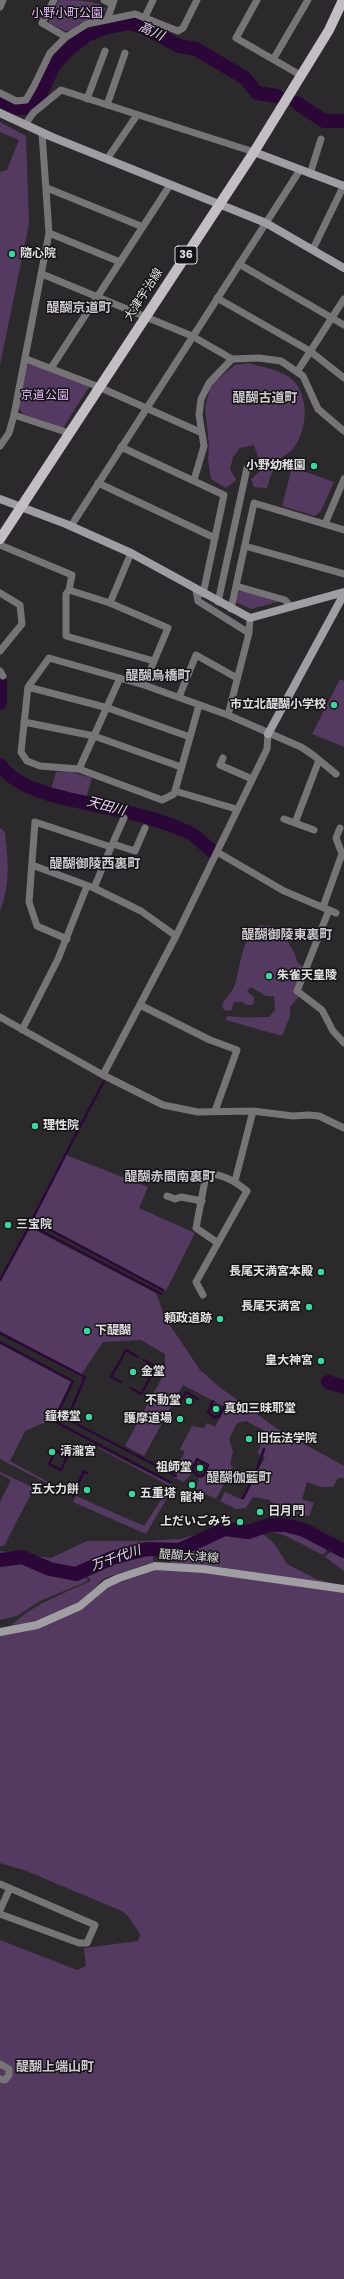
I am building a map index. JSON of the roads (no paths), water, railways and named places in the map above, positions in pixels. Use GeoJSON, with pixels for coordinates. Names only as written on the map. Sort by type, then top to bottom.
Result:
{"type":"FeatureCollection","features":[{"type":"Feature","properties":{"kind":"main road","name":"大津宇治線"},"geometry":{"type":"LineString","coordinates":[[0,539],[254,152],[329,30],[343,0]]}},
{"type":"Feature","properties":{"kind":"street"},"geometry":{"type":"LineString","coordinates":[[0,7],[3,0]]}},
{"type":"Feature","properties":{"kind":"street"},"geometry":{"type":"LineString","coordinates":[[54,0],[42,23],[66,37]]}},
{"type":"Feature","properties":{"kind":"street"},"geometry":{"type":"LineString","coordinates":[[104,0],[113,2],[107,20]]}},
{"type":"Feature","properties":{"kind":"street"},"geometry":{"type":"LineString","coordinates":[[145,17],[153,0]]}},
{"type":"Feature","properties":{"kind":"street"},"geometry":{"type":"LineString","coordinates":[[26,100],[50,53],[66,37],[87,24],[135,14],[178,31],[183,28],[197,0]]}},
{"type":"Feature","properties":{"kind":"street"},"geometry":{"type":"LineString","coordinates":[[257,0],[236,38],[274,58],[302,76]]}},
{"type":"Feature","properties":{"kind":"street"},"geometry":{"type":"LineString","coordinates":[[274,58],[308,0]]}},
{"type":"Feature","properties":{"kind":"street"},"geometry":{"type":"LineString","coordinates":[[87,99],[105,51]]}},
{"type":"Feature","properties":{"kind":"street"},"geometry":{"type":"LineString","coordinates":[[107,105],[125,52]]}},
{"type":"Feature","properties":{"kind":"street"},"geometry":{"type":"LineString","coordinates":[[25,125],[33,113],[61,90],[254,152],[344,186],[313,249]]}},
{"type":"Feature","properties":{"kind":"street"},"geometry":{"type":"LineString","coordinates":[[0,93],[16,101],[26,100]]}},
{"type":"Feature","properties":{"kind":"street"},"geometry":{"type":"LineString","coordinates":[[26,100],[33,113]]}},
{"type":"Feature","properties":{"kind":"street"},"geometry":{"type":"LineString","coordinates":[[0,113],[42,133],[266,223],[344,268]]}},
{"type":"Feature","properties":{"kind":"street"},"geometry":{"type":"LineString","coordinates":[[107,158],[137,115]]}},
{"type":"Feature","properties":{"kind":"street"},"geometry":{"type":"LineString","coordinates":[[0,446],[9,433],[14,415],[26,359],[49,233],[42,133]]}},
{"type":"Feature","properties":{"kind":"street"},"geometry":{"type":"LineString","coordinates":[[310,174],[321,139]]}},
{"type":"Feature","properties":{"kind":"street"},"geometry":{"type":"LineString","coordinates":[[71,526],[300,170]]}},
{"type":"Feature","properties":{"kind":"street"},"geometry":{"type":"LineString","coordinates":[[51,368],[170,185]]}},
{"type":"Feature","properties":{"kind":"street"},"geometry":{"type":"LineString","coordinates":[[47,188],[143,227]]}},
{"type":"Feature","properties":{"kind":"street"},"geometry":{"type":"LineString","coordinates":[[49,233],[120,262]]}},
{"type":"Feature","properties":{"kind":"street"},"geometry":{"type":"LineString","coordinates":[[239,264],[333,316],[344,325]]}},
{"type":"Feature","properties":{"kind":"street"},"geometry":{"type":"LineString","coordinates":[[42,274],[192,336],[232,359],[259,358],[281,361],[303,376],[318,409],[344,431]]}},
{"type":"Feature","properties":{"kind":"street"},"geometry":{"type":"LineString","coordinates":[[217,298],[310,351],[344,378]]}},
{"type":"Feature","properties":{"kind":"street"},"geometry":{"type":"LineString","coordinates":[[297,372],[344,298]]}},
{"type":"Feature","properties":{"kind":"street"},"geometry":{"type":"LineString","coordinates":[[26,359],[99,387],[200,432]]}},
{"type":"Feature","properties":{"kind":"street"},"geometry":{"type":"LineString","coordinates":[[194,480],[204,446],[200,432],[198,415],[201,399],[209,382],[232,359]]}},
{"type":"Feature","properties":{"kind":"street"},"geometry":{"type":"LineString","coordinates":[[14,415],[69,433]]}},
{"type":"Feature","properties":{"kind":"street"},"geometry":{"type":"LineString","coordinates":[[122,446],[224,495],[215,538],[198,601],[249,632]]}},
{"type":"Feature","properties":{"kind":"street"},"geometry":{"type":"LineString","coordinates":[[218,602],[247,468]]}},
{"type":"Feature","properties":{"kind":"street"},"geometry":{"type":"LineString","coordinates":[[325,524],[344,479]]}},
{"type":"Feature","properties":{"kind":"street"},"geometry":{"type":"LineString","coordinates":[[98,483],[215,538]]}},
{"type":"Feature","properties":{"kind":"street"},"geometry":{"type":"LineString","coordinates":[[0,499],[71,526],[132,553],[218,602],[250,618],[344,593]]}},
{"type":"Feature","properties":{"kind":"street"},"geometry":{"type":"LineString","coordinates":[[231,609],[254,504],[344,530]]}},
{"type":"Feature","properties":{"kind":"street"},"geometry":{"type":"LineString","coordinates":[[0,545],[72,575],[69,590],[66,594],[66,636],[154,661]]}},
{"type":"Feature","properties":{"kind":"street"},"geometry":{"type":"LineString","coordinates":[[245,546],[344,574]]}},
{"type":"Feature","properties":{"kind":"street"},"geometry":{"type":"LineString","coordinates":[[110,603],[132,553]]}},
{"type":"Feature","properties":{"kind":"street"},"geometry":{"type":"LineString","coordinates":[[236,586],[285,600],[291,607]]}},
{"type":"Feature","properties":{"kind":"street"},"geometry":{"type":"LineString","coordinates":[[69,590],[110,603],[168,628],[144,684]]}},
{"type":"Feature","properties":{"kind":"street"},"geometry":{"type":"LineString","coordinates":[[0,593],[20,605],[22,624],[0,651]]}},
{"type":"Feature","properties":{"kind":"street"},"geometry":{"type":"LineString","coordinates":[[103,1075],[176,936],[236,809],[267,749],[268,734],[344,593]]}},
{"type":"Feature","properties":{"kind":"street"},"geometry":{"type":"LineString","coordinates":[[228,715],[249,632],[250,618]]}},
{"type":"Feature","properties":{"kind":"street"},"geometry":{"type":"LineString","coordinates":[[180,697],[196,655],[237,678]]}},
{"type":"Feature","properties":{"kind":"street"},"geometry":{"type":"LineString","coordinates":[[199,705],[174,794],[162,800],[79,769],[46,768],[26,761],[21,752],[28,687],[49,658],[144,684],[228,715],[268,734],[301,747],[336,774]]}},
{"type":"Feature","properties":{"kind":"street"},"geometry":{"type":"LineString","coordinates":[[79,769],[108,708],[120,678]]}},
{"type":"Feature","properties":{"kind":"street"},"geometry":{"type":"LineString","coordinates":[[28,687],[108,708],[190,737]]}},
{"type":"Feature","properties":{"kind":"street"},"geometry":{"type":"LineString","coordinates":[[24,722],[94,736],[181,767]]}},
{"type":"Feature","properties":{"kind":"street"},"geometry":{"type":"LineString","coordinates":[[223,758],[220,765],[252,779]]}},
{"type":"Feature","properties":{"kind":"street"},"geometry":{"type":"LineString","coordinates":[[295,823],[319,760]]}},
{"type":"Feature","properties":{"kind":"street"},"geometry":{"type":"LineString","coordinates":[[175,790],[236,809]]}},
{"type":"Feature","properties":{"kind":"street"},"geometry":{"type":"LineString","coordinates":[[22,1030],[112,846],[124,818]]}},
{"type":"Feature","properties":{"kind":"street"},"geometry":{"type":"LineString","coordinates":[[284,819],[314,830]]}},
{"type":"Feature","properties":{"kind":"street"},"geometry":{"type":"LineString","coordinates":[[67,938],[37,926],[29,902],[35,822],[112,846],[135,851],[145,828]]}},
{"type":"Feature","properties":{"kind":"street"},"geometry":{"type":"LineString","coordinates":[[340,828],[336,838],[343,854],[330,910],[297,991],[322,1010],[333,1031],[344,1044]]}},
{"type":"Feature","properties":{"kind":"street"},"geometry":{"type":"LineString","coordinates":[[217,852],[284,892],[330,910]]}},
{"type":"Feature","properties":{"kind":"street"},"geometry":{"type":"LineString","coordinates":[[32,865],[91,887],[141,911],[176,936]]}},
{"type":"Feature","properties":{"kind":"street"},"geometry":{"type":"LineString","coordinates":[[140,1005],[210,1040],[237,1050],[215,1112]]}},
{"type":"Feature","properties":{"kind":"street"},"geometry":{"type":"LineString","coordinates":[[0,1017],[103,1075],[163,1105],[198,1112],[253,1111],[293,1116],[319,1116],[344,1128]]}},
{"type":"Feature","properties":{"kind":"street"},"geometry":{"type":"LineString","coordinates":[[235,1181],[253,1111]]}},
{"type":"Feature","properties":{"kind":"street"},"geometry":{"type":"LineString","coordinates":[[203,1294],[196,1282],[218,1243],[247,1191],[235,1181],[215,1173],[206,1175],[196,1228],[218,1243]]}},
{"type":"Feature","properties":{"kind":"street"},"geometry":{"type":"LineString","coordinates":[[166,1196],[175,1199],[181,1197],[202,1201]]}},
{"type":"Feature","properties":{"kind":"street","name":"醍醐大津線"},"geometry":{"type":"LineString","coordinates":[[0,1632],[44,1622],[80,1606],[106,1584],[155,1566],[204,1569],[344,1589]]}},
{"type":"Feature","properties":{"kind":"street"},"geometry":{"type":"LineString","coordinates":[[0,1884],[95,1925],[87,1943],[79,1943],[0,1914]]}},
{"type":"Feature","properties":{"kind":"street"},"geometry":{"type":"LineString","coordinates":[[0,1910],[10,1888]]}},
{"type":"Feature","properties":{"kind":"street"},"geometry":{"type":"LineString","coordinates":[[0,2064],[9,2069],[9,2075],[5,2080],[0,2079]]}},
{"type":"Feature","properties":{"kind":"waterway","name":"高川"},"geometry":{"type":"LineString","coordinates":[[0,100],[16,108],[26,108],[36,103],[54,65],[68,50],[87,35],[107,27],[129,23],[141,26],[179,46],[196,49],[245,78],[257,93],[277,96]]}},
{"type":"Feature","properties":{"kind":"waterway","name":"高川"},"geometry":{"type":"LineString","coordinates":[[297,103],[324,121],[344,121]]}},
{"type":"Feature","properties":{"kind":"waterway","name":"天田川"},"geometry":{"type":"LineString","coordinates":[[0,683],[0,703]]}},
{"type":"Feature","properties":{"kind":"waterway","name":"天田川"},"geometry":{"type":"LineString","coordinates":[[0,765],[10,775],[23,784],[54,796],[127,812],[180,828],[197,838],[212,851]]}},
{"type":"Feature","properties":{"kind":"waterway"},"geometry":{"type":"LineString","coordinates":[[75,1136],[104,1081]]}},
{"type":"Feature","properties":{"kind":"waterway"},"geometry":{"type":"LineString","coordinates":[[74,1138],[32,1220],[163,1290]]}},
{"type":"Feature","properties":{"kind":"waterway"},"geometry":{"type":"LineString","coordinates":[[0,1280],[30,1225],[161,1294]]}},
{"type":"Feature","properties":{"kind":"waterway"},"geometry":{"type":"LineString","coordinates":[[0,1333],[85,1377],[67,1419],[176,1476]]}},
{"type":"Feature","properties":{"kind":"waterway"},"geometry":{"type":"LineString","coordinates":[[0,1342],[73,1381],[54,1421],[170,1482]]}},
{"type":"Feature","properties":{"kind":"waterway"},"geometry":{"type":"LineString","coordinates":[[121,1382],[111,1377],[126,1350],[138,1357]]}},
{"type":"Feature","properties":{"kind":"waterway"},"geometry":{"type":"LineString","coordinates":[[131,1388],[141,1394],[156,1367],[144,1360]]}},
{"type":"Feature","properties":{"kind":"waterway"},"geometry":{"type":"LineString","coordinates":[[328,1382],[344,1387]]}},
{"type":"Feature","properties":{"kind":"waterway"},"geometry":{"type":"LineString","coordinates":[[180,1402],[186,1392],[198,1399]]}},
{"type":"Feature","properties":{"kind":"waterway"},"geometry":{"type":"LineString","coordinates":[[213,1401],[208,1412],[215,1418],[216,1416],[219,1417],[224,1407]]}},
{"type":"Feature","properties":{"kind":"waterway"},"geometry":{"type":"LineString","coordinates":[[243,1498],[255,1475],[264,1449]]}},
{"type":"Feature","properties":{"kind":"waterway"},"geometry":{"type":"LineString","coordinates":[[56,1451],[67,1457],[61,1470],[49,1464],[56,1451]]}},
{"type":"Feature","properties":{"kind":"waterway"},"geometry":{"type":"LineString","coordinates":[[197,1459],[208,1465],[203,1476],[199,1476],[192,1470],[197,1459]]}},
{"type":"Feature","properties":{"kind":"waterway"},"geometry":{"type":"LineString","coordinates":[[73,1496],[84,1471],[87,1473]]}},
{"type":"Feature","properties":{"kind":"waterway","name":"万千代川"},"geometry":{"type":"LineString","coordinates":[[0,1560],[22,1557],[50,1569],[76,1574],[112,1558],[147,1549],[179,1550],[225,1529],[248,1532],[269,1525],[286,1525],[304,1530],[344,1551]]}},
{"type":"Feature","properties":{"kind":"place","name":"隨心院"},"geometry":{"type":"Point","coordinates":[12,254]}},
{"type":"Feature","properties":{"kind":"place","name":"小野幼稚園"},"geometry":{"type":"Point","coordinates":[314,466]}},
{"type":"Feature","properties":{"kind":"place","name":"市立北醍醐小学校"},"geometry":{"type":"Point","coordinates":[334,705]}},
{"type":"Feature","properties":{"kind":"place","name":"朱雀天皇陵"},"geometry":{"type":"Point","coordinates":[269,976]}},
{"type":"Feature","properties":{"kind":"place","name":"理性院"},"geometry":{"type":"Point","coordinates":[35,1126]}},
{"type":"Feature","properties":{"kind":"place","name":"三宝院"},"geometry":{"type":"Point","coordinates":[8,1225]}},
{"type":"Feature","properties":{"kind":"place","name":"長尾天満宮本殿"},"geometry":{"type":"Point","coordinates":[321,1272]}},
{"type":"Feature","properties":{"kind":"place","name":"長尾天満宮"},"geometry":{"type":"Point","coordinates":[309,1307]}},
{"type":"Feature","properties":{"kind":"place","name":"頼政道跡"},"geometry":{"type":"Point","coordinates":[220,1319]}},
{"type":"Feature","properties":{"kind":"place","name":"下醍醐"},"geometry":{"type":"Point","coordinates":[87,1331]}},
{"type":"Feature","properties":{"kind":"place","name":"皇大神宮"},"geometry":{"type":"Point","coordinates":[321,1361]}},
{"type":"Feature","properties":{"kind":"place","name":"金堂"},"geometry":{"type":"Point","coordinates":[133,1372]}},
{"type":"Feature","properties":{"kind":"place","name":"不動堂"},"geometry":{"type":"Point","coordinates":[189,1401]}},
{"type":"Feature","properties":{"kind":"place","name":"真如三昧耶堂"},"geometry":{"type":"Point","coordinates":[216,1409]}},
{"type":"Feature","properties":{"kind":"place","name":"鐘楼堂"},"geometry":{"type":"Point","coordinates":[89,1417]}},
{"type":"Feature","properties":{"kind":"place","name":"護摩道場"},"geometry":{"type":"Point","coordinates":[180,1419]}},
{"type":"Feature","properties":{"kind":"place","name":"旧伝法学院"},"geometry":{"type":"Point","coordinates":[249,1439]}},
{"type":"Feature","properties":{"kind":"place","name":"清瀧宮"},"geometry":{"type":"Point","coordinates":[52,1452]}},
{"type":"Feature","properties":{"kind":"place","name":"祖師堂"},"geometry":{"type":"Point","coordinates":[200,1468]}},
{"type":"Feature","properties":{"kind":"place","name":"龍神"},"geometry":{"type":"Point","coordinates":[192,1485]}},
{"type":"Feature","properties":{"kind":"place","name":"五大力餅"},"geometry":{"type":"Point","coordinates":[87,1490]}},
{"type":"Feature","properties":{"kind":"place","name":"五重塔"},"geometry":{"type":"Point","coordinates":[132,1494]}},
{"type":"Feature","properties":{"kind":"place","name":"日月門"},"geometry":{"type":"Point","coordinates":[260,1512]}},
{"type":"Feature","properties":{"kind":"place","name":"上だいごみち"},"geometry":{"type":"Point","coordinates":[240,1522]}},
{"type":"Feature","properties":{"kind":"district","name":"醍醐京道町"},"geometry":{"type":"Point","coordinates":[79,309]}},
{"type":"Feature","properties":{"kind":"district","name":"醍醐古道町"},"geometry":{"type":"Point","coordinates":[265,399]}},
{"type":"Feature","properties":{"kind":"district","name":"醍醐烏橋町"},"geometry":{"type":"Point","coordinates":[158,677]}},
{"type":"Feature","properties":{"kind":"district","name":"醍醐御陵西裏町"},"geometry":{"type":"Point","coordinates":[95,865]}},
{"type":"Feature","properties":{"kind":"district","name":"醍醐御陵東裏町"},"geometry":{"type":"Point","coordinates":[287,936]}},
{"type":"Feature","properties":{"kind":"district","name":"醍醐赤間南裏町"},"geometry":{"type":"Point","coordinates":[170,1178]}},
{"type":"Feature","properties":{"kind":"district","name":"醍醐伽藍町"},"geometry":{"type":"Point","coordinates":[239,1479]}},
{"type":"Feature","properties":{"kind":"district","name":"醍醐上端山町"},"geometry":{"type":"Point","coordinates":[55,2068]}},
{"type":"Feature","properties":{"kind":"park label","name":"小野小町公園"},"geometry":{"type":"Point","coordinates":[67,14]}},
{"type":"Feature","properties":{"kind":"park label","name":"京道公園"},"geometry":{"type":"Point","coordinates":[45,396]}}]}
